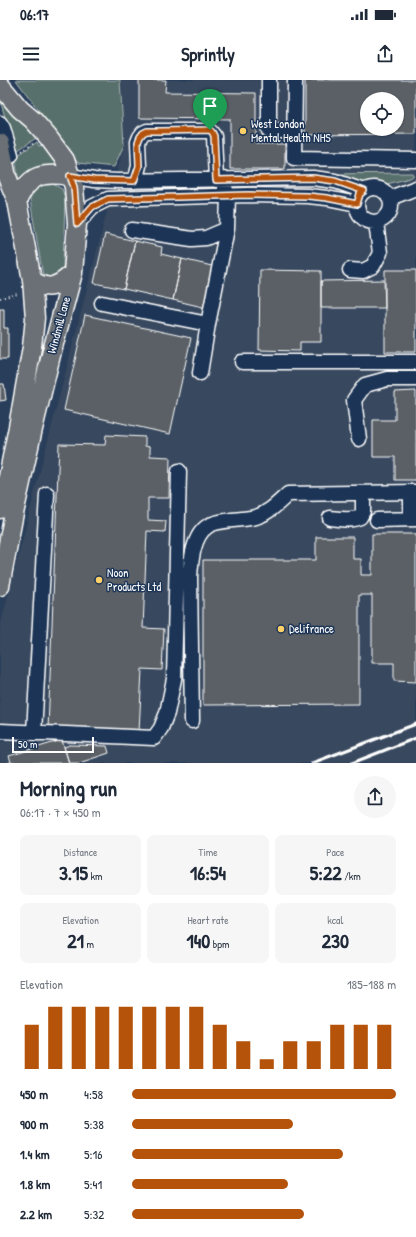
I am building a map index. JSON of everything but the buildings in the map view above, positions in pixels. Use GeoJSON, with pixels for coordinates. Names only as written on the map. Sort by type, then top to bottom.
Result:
{"type":"FeatureCollection","features":[{"type":"Feature","properties":{"kind":"main road","name":"Windmill Lane"},"geometry":{"type":"LineString","coordinates":[[0,85],[20,109],[33,120],[54,144],[65,160],[74,187],[77,224],[73,273],[52,351],[13,518],[4,550],[0,586]]}},
{"type":"Feature","properties":{"kind":"main road","name":"Windmill Lane"},"geometry":{"type":"LineString","coordinates":[[0,143],[7,177],[14,195],[33,286],[35,318],[32,346],[7,482],[0,509]]}},
{"type":"Feature","properties":{"kind":"main road"},"geometry":{"type":"LineString","coordinates":[[14,195],[22,191],[40,175],[52,173],[70,176]]}},
{"type":"Feature","properties":{"kind":"main road"},"geometry":{"type":"LineString","coordinates":[[33,286],[53,286],[63,282],[73,273]]}},
{"type":"Feature","properties":{"kind":"street"},"geometry":{"type":"LineString","coordinates":[[270,80],[269,131],[295,131]]}},
{"type":"Feature","properties":{"kind":"street"},"geometry":{"type":"LineString","coordinates":[[295,80],[294,158],[416,160]]}},
{"type":"Feature","properties":{"kind":"street"},"geometry":{"type":"LineString","coordinates":[[0,123],[3,128],[13,166],[14,195]]}},
{"type":"Feature","properties":{"kind":"street"},"geometry":{"type":"LineString","coordinates":[[134,181],[139,166],[138,142],[143,133],[147,131],[210,130],[214,136],[212,180]]}},
{"type":"Feature","properties":{"kind":"street"},"geometry":{"type":"LineString","coordinates":[[70,176],[94,180],[134,181],[313,178],[335,181],[364,191]]}},
{"type":"Feature","properties":{"kind":"street"},"geometry":{"type":"LineString","coordinates":[[200,373],[227,229],[228,195],[225,188],[212,180]]}},
{"type":"Feature","properties":{"kind":"street"},"geometry":{"type":"LineString","coordinates":[[370,188],[376,188],[386,193],[390,198],[391,203],[389,214],[381,221],[371,222],[362,218],[359,214],[357,204],[360,194],[364,191],[370,188]]}},
{"type":"Feature","properties":{"kind":"street"},"geometry":{"type":"LineString","coordinates":[[390,198],[416,188]]}},
{"type":"Feature","properties":{"kind":"street"},"geometry":{"type":"LineString","coordinates":[[77,224],[92,207],[108,199],[228,195],[308,196],[357,204]]}},
{"type":"Feature","properties":{"kind":"street"},"geometry":{"type":"LineString","coordinates":[[350,270],[363,271],[373,266],[380,252],[376,222]]}},
{"type":"Feature","properties":{"kind":"street"},"geometry":{"type":"LineString","coordinates":[[132,230],[192,239],[206,238],[227,229]]}},
{"type":"Feature","properties":{"kind":"street"},"geometry":{"type":"LineString","coordinates":[[102,303],[208,324]]}},
{"type":"Feature","properties":{"kind":"street"},"geometry":{"type":"LineString","coordinates":[[242,362],[416,362]]}},
{"type":"Feature","properties":{"kind":"street"},"geometry":{"type":"LineString","coordinates":[[359,439],[354,400],[365,385],[387,379],[416,379]]}},
{"type":"Feature","properties":{"kind":"street"},"geometry":{"type":"LineString","coordinates":[[0,731],[154,738],[161,728],[167,713],[174,679],[179,471]]}},
{"type":"Feature","properties":{"kind":"street"},"geometry":{"type":"LineString","coordinates":[[192,721],[190,577],[196,541],[202,532],[208,526],[216,523],[256,517],[268,511],[288,494],[413,492],[413,519],[377,520]]}},
{"type":"Feature","properties":{"kind":"street"},"geometry":{"type":"LineString","coordinates":[[330,518],[356,519],[360,517],[362,511],[363,493]]}},
{"type":"Feature","properties":{"kind":"street"},"geometry":{"type":"LineString","coordinates":[[34,733],[47,494]]}},
{"type":"Feature","properties":{"kind":"path"},"geometry":{"type":"LineString","coordinates":[[18,154],[39,140]]}},
{"type":"Feature","properties":{"kind":"path"},"geometry":{"type":"LineString","coordinates":[[0,298],[33,286]]}},
{"type":"Feature","properties":{"kind":"shaded area"},"geometry":{"type":"Polygon","coordinates":[[[120,80],[416,80],[416,763],[0,763],[0,742],[14,741],[15,724],[0,721],[0,627],[124,145],[120,80]]]}},
{"type":"Feature","properties":{"kind":"green space"},"geometry":{"type":"Polygon","coordinates":[[[16,80],[120,80],[124,145],[114,167],[78,163],[16,80]]]}},
{"type":"Feature","properties":{"kind":"green space"},"geometry":{"type":"Polygon","coordinates":[[[0,94],[39,136],[15,152],[0,100],[0,94]]]}},
{"type":"Feature","properties":{"kind":"green space"},"geometry":{"type":"Polygon","coordinates":[[[37,142],[39,146],[43,145],[58,167],[19,183],[15,157],[37,142]]]}},
{"type":"Feature","properties":{"kind":"green space"},"geometry":{"type":"Polygon","coordinates":[[[413,173],[413,176],[410,178],[375,187],[369,187],[328,174],[413,173]]]}},
{"type":"Feature","properties":{"kind":"green space"},"geometry":{"type":"Polygon","coordinates":[[[43,184],[53,184],[62,189],[65,198],[63,269],[59,275],[51,278],[43,274],[30,200],[34,189],[43,184]]]}},
{"type":"Feature","properties":{"kind":"railway"},"geometry":{"type":"LineString","coordinates":[[312,763],[416,724]]}},
{"type":"Feature","properties":{"kind":"railway"},"geometry":{"type":"LineString","coordinates":[[352,763],[416,738]]}},
{"type":"Feature","properties":{"kind":"place","name":"West London Mental Health NHS"},"geometry":{"type":"Point","coordinates":[243,131]}},
{"type":"Feature","properties":{"kind":"place","name":"Noon Products Ltd"},"geometry":{"type":"Point","coordinates":[99,580]}},
{"type":"Feature","properties":{"kind":"place","name":"Delifrance"},"geometry":{"type":"Point","coordinates":[281,629]}},
{"type":"Feature","properties":{"kind":"route"},"geometry":{"type":"LineString","coordinates":[[210,130],[214,136],[216,180],[313,178],[335,181],[364,191],[360,194],[357,204],[308,196],[248,195],[108,199],[92,207],[77,224],[74,187],[70,176],[94,180],[134,181],[139,166],[138,142],[143,133],[147,131],[210,130]]}}]}
